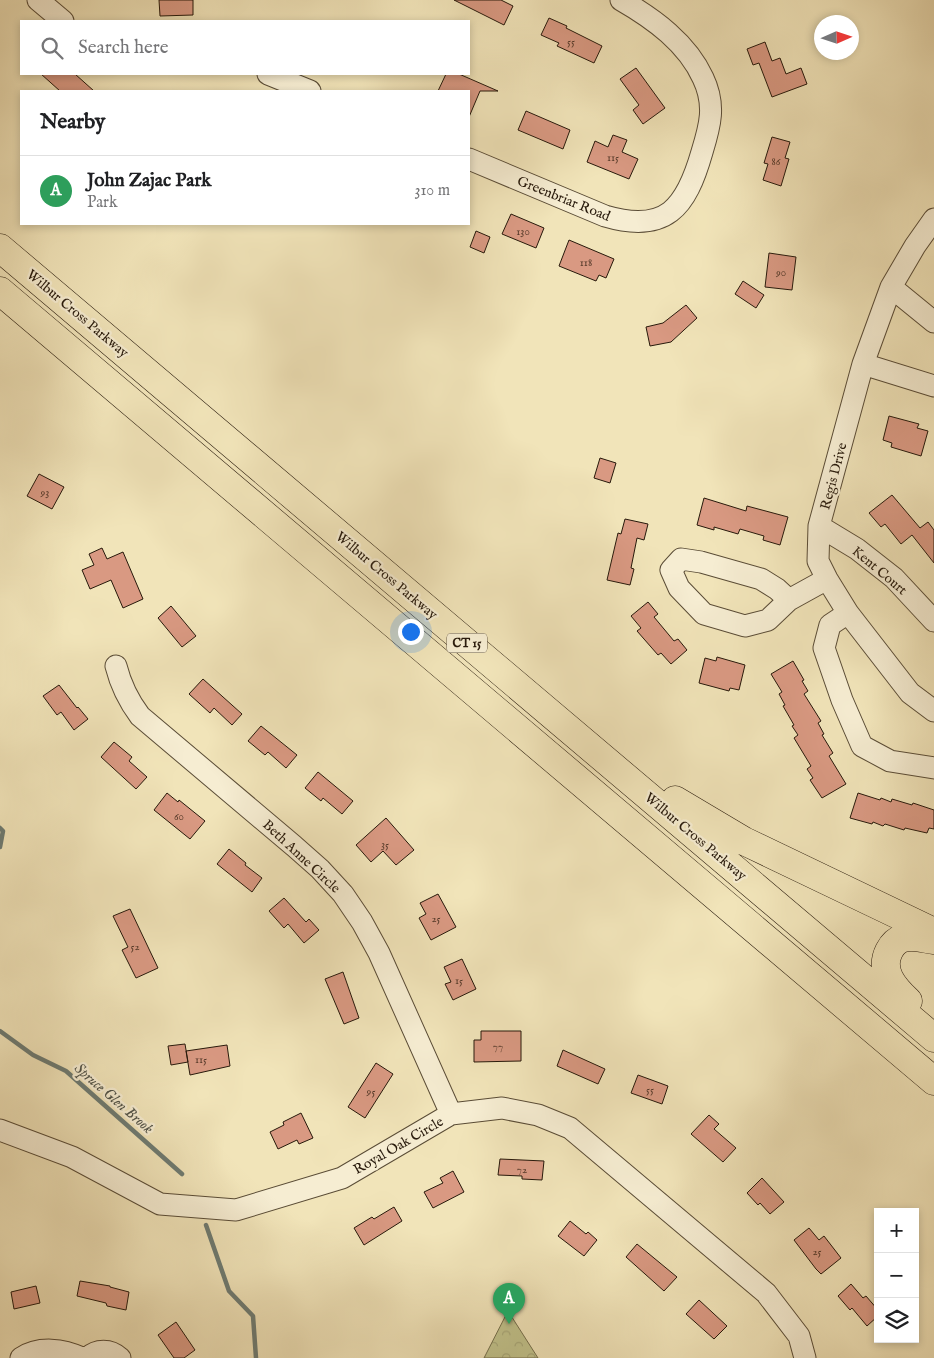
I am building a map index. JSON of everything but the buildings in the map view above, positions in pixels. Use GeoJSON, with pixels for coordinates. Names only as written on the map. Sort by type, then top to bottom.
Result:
{"type":"FeatureCollection","features":[{"type":"Feature","properties":{"kind":"highway","name":"Wilbur Cross Parkway"},"geometry":{"type":"LineString","coordinates":[[0,248],[934,1038]]}},
{"type":"Feature","properties":{"kind":"highway","name":"CT 15"},"geometry":{"type":"LineString","coordinates":[[0,291],[934,1080]]}},
{"type":"Feature","properties":{"kind":"highway"},"geometry":{"type":"LineString","coordinates":[[570,730],[616,753],[672,798],[719,827],[769,854],[934,932]]}},
{"type":"Feature","properties":{"kind":"highway"},"geometry":{"type":"LineString","coordinates":[[934,940],[907,937],[898,940],[889,950],[886,970],[891,983],[901,995],[921,1011],[934,1030]]}},
{"type":"Feature","properties":{"kind":"street"},"geometry":{"type":"LineString","coordinates":[[38,0],[62,20]]}},
{"type":"Feature","properties":{"kind":"street","name":"Greenbriar Road"},"geometry":{"type":"LineString","coordinates":[[470,158],[604,216],[624,222],[642,222],[660,217],[675,208],[688,192],[695,175],[711,122],[710,101],[704,79],[690,56],[654,21],[622,0]]}},
{"type":"Feature","properties":{"kind":"street"},"geometry":{"type":"LineString","coordinates":[[270,75],[308,90]]}},
{"type":"Feature","properties":{"kind":"street","name":"Regis Drive"},"geometry":{"type":"LineString","coordinates":[[934,219],[914,246],[890,287],[863,364],[819,526],[818,561],[826,579],[848,613],[910,692],[934,711]]}},
{"type":"Feature","properties":{"kind":"street"},"geometry":{"type":"LineString","coordinates":[[890,287],[934,322]]}},
{"type":"Feature","properties":{"kind":"street"},"geometry":{"type":"LineString","coordinates":[[863,364],[934,386]]}},
{"type":"Feature","properties":{"kind":"street","name":"Kent Court"},"geometry":{"type":"LineString","coordinates":[[819,526],[857,549],[894,578],[934,621]]}},
{"type":"Feature","properties":{"kind":"street"},"geometry":{"type":"LineString","coordinates":[[789,600],[777,589],[761,579],[702,562],[681,559],[671,570],[679,588],[704,614],[745,626],[768,620],[789,600],[826,579]]}},
{"type":"Feature","properties":{"kind":"street"},"geometry":{"type":"LineString","coordinates":[[848,613],[830,625],[824,648],[842,700],[862,746],[890,761],[934,768]]}},
{"type":"Feature","properties":{"kind":"street","name":"Beth Anne Circle"},"geometry":{"type":"LineString","coordinates":[[116,666],[128,701],[140,716],[294,846],[320,869],[343,894],[362,922],[379,954],[452,1114]]}},
{"type":"Feature","properties":{"kind":"street","name":"Royal Oak Circle"},"geometry":{"type":"LineString","coordinates":[[0,1130],[72,1157],[160,1204],[236,1210],[342,1178],[452,1114],[502,1108],[538,1114],[570,1128],[766,1293],[799,1336],[805,1358]]}},
{"type":"Feature","properties":{"kind":"street"},"geometry":{"type":"LineString","coordinates":[[21,1358],[28,1353],[42,1350],[58,1350],[82,1358]]}},
{"type":"Feature","properties":{"kind":"street"},"geometry":{"type":"LineString","coordinates":[[86,1358],[102,1351],[111,1352],[120,1358]]}},
{"type":"Feature","properties":{"kind":"green space"},"geometry":{"type":"Polygon","coordinates":[[[508,1311],[538,1358],[484,1358],[508,1311]]]}},
{"type":"Feature","properties":{"kind":"waterway","name":"Spruce Glen Brook"},"geometry":{"type":"LineString","coordinates":[[0,828],[3,831],[0,847]]}},
{"type":"Feature","properties":{"kind":"waterway","name":"Spruce Glen Brook"},"geometry":{"type":"LineString","coordinates":[[0,1031],[33,1055],[66,1071],[182,1174]]}},
{"type":"Feature","properties":{"kind":"waterway","name":"Spruce Glen Brook"},"geometry":{"type":"LineString","coordinates":[[206,1225],[229,1291],[253,1316],[256,1358]]}},
{"type":"Feature","properties":{"kind":"place","name":"John Zajac Park"},"geometry":{"type":"Point","coordinates":[509,1324]}}]}
